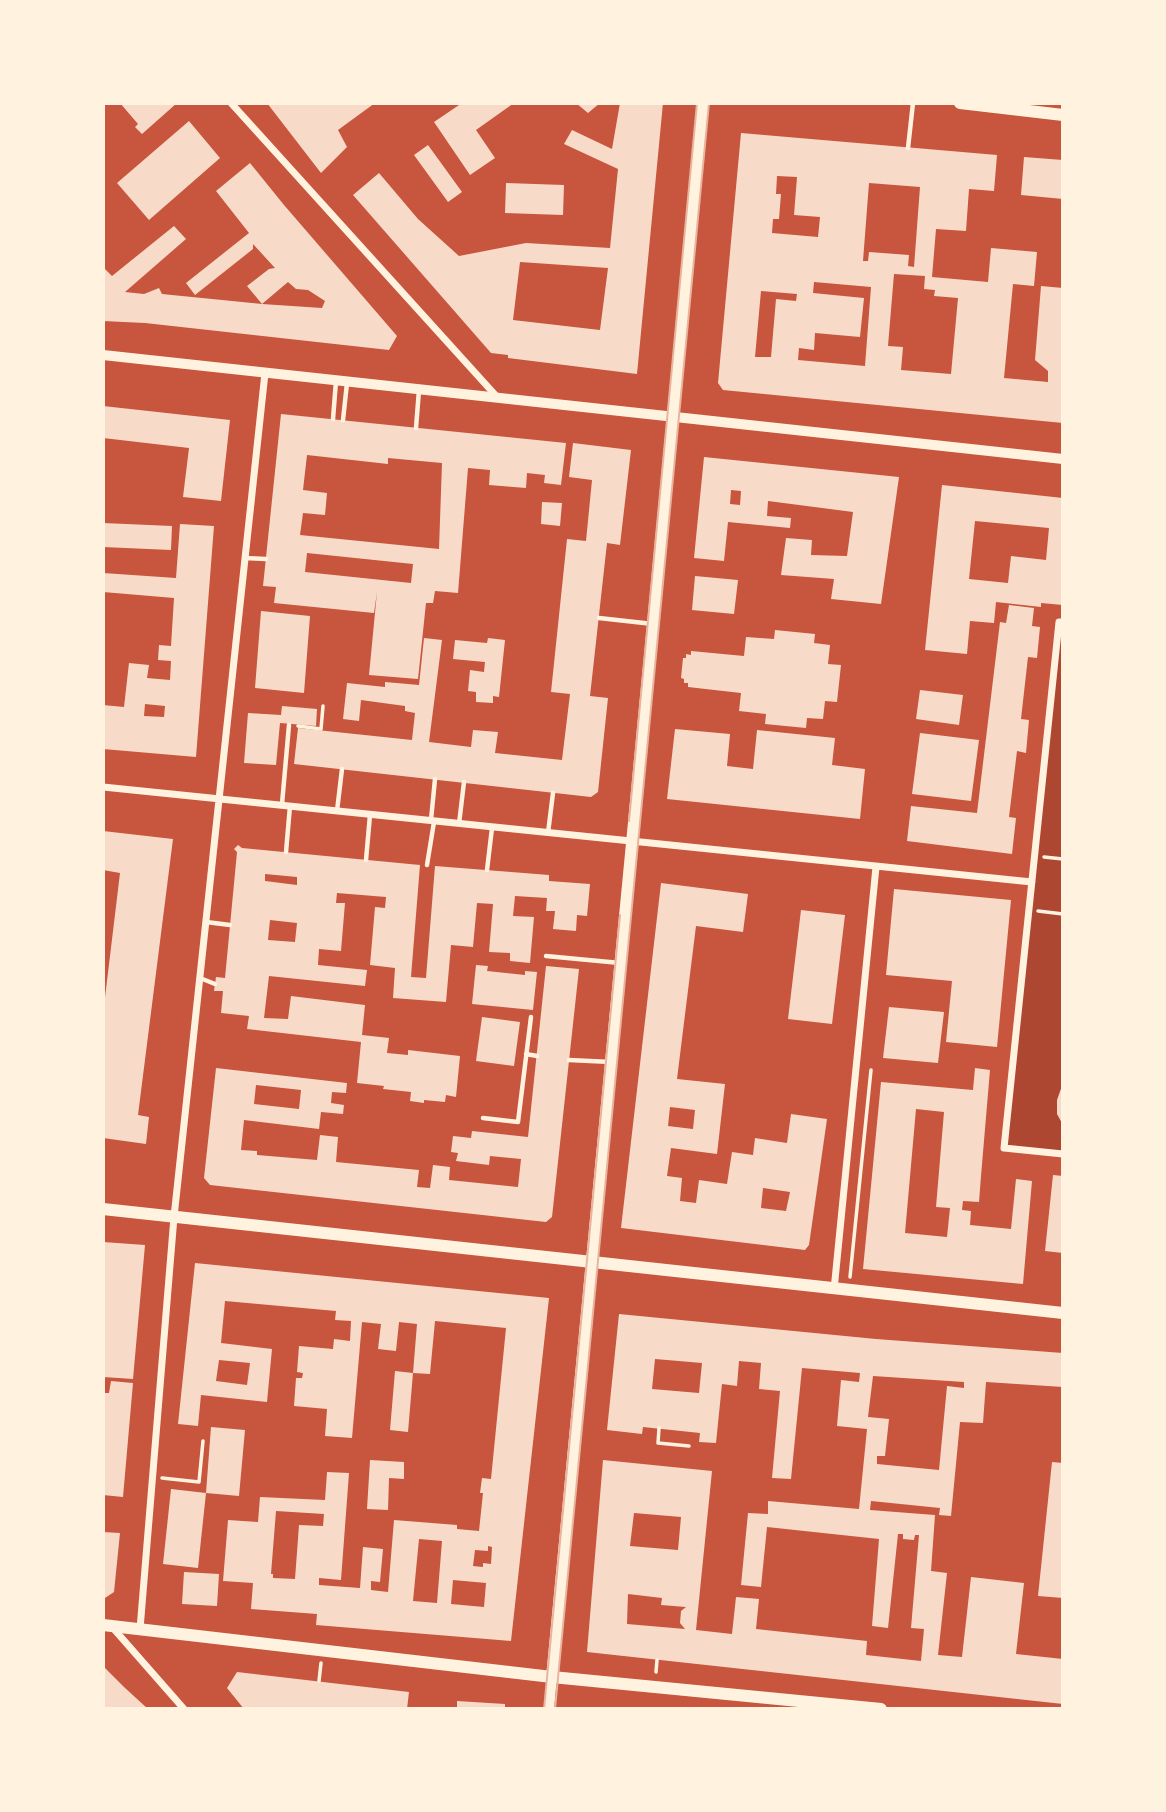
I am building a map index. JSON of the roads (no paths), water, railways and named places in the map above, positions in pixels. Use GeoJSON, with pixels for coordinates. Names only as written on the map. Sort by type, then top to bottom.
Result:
{"type":"FeatureCollection","features":[{"type":"Feature","properties":{"kind":"main road"},"geometry":{"type":"LineString","coordinates":[[552,1677],[703,103]]}},
{"type":"Feature","properties":{"kind":"main road"},"geometry":{"type":"LineString","coordinates":[[960,103],[1063,115]]}},
{"type":"Feature","properties":{"kind":"main road"},"geometry":{"type":"LineString","coordinates":[[103,1209],[1063,1313]]}},
{"type":"Feature","properties":{"kind":"main road"},"geometry":{"type":"LineString","coordinates":[[107,1626],[552,1677],[881,1709]]}},
{"type":"Feature","properties":{"kind":"street"},"geometry":{"type":"LineString","coordinates":[[231,103],[499,398]]}},
{"type":"Feature","properties":{"kind":"street"},"geometry":{"type":"LineString","coordinates":[[103,355],[1063,459]]}},
{"type":"Feature","properties":{"kind":"street"},"geometry":{"type":"LineString","coordinates":[[140,1629],[174,1217],[265,373]]}},
{"type":"Feature","properties":{"kind":"street"},"geometry":{"type":"LineString","coordinates":[[1063,622],[1059,622],[1004,1148],[1063,1154]]}},
{"type":"Feature","properties":{"kind":"street"},"geometry":{"type":"LineString","coordinates":[[103,787],[1032,883]]}},
{"type":"Feature","properties":{"kind":"street"},"geometry":{"type":"LineString","coordinates":[[834,1290],[876,867]]}},
{"type":"Feature","properties":{"kind":"street"},"geometry":{"type":"LineString","coordinates":[[107,1626],[184,1709]]}},
{"type":"Feature","properties":{"kind":"street"},"geometry":{"type":"LineString","coordinates":[[549,1709],[552,1677]]}},
{"type":"Feature","properties":{"kind":"lane"},"geometry":{"type":"LineString","coordinates":[[908,148],[913,103]]}},
{"type":"Feature","properties":{"kind":"lane"},"geometry":{"type":"LineString","coordinates":[[333,419],[342,381]]}},
{"type":"Feature","properties":{"kind":"lane"},"geometry":{"type":"LineString","coordinates":[[342,381],[343,420]]}},
{"type":"Feature","properties":{"kind":"lane"},"geometry":{"type":"LineString","coordinates":[[416,428],[419,390]]}},
{"type":"Feature","properties":{"kind":"lane"},"geometry":{"type":"LineString","coordinates":[[244,558],[266,559]]}},
{"type":"Feature","properties":{"kind":"lane"},"geometry":{"type":"LineString","coordinates":[[599,618],[654,624]]}},
{"type":"Feature","properties":{"kind":"lane"},"geometry":{"type":"LineString","coordinates":[[286,852],[289,725]]}},
{"type":"Feature","properties":{"kind":"lane"},"geometry":{"type":"LineString","coordinates":[[337,810],[342,769]]}},
{"type":"Feature","properties":{"kind":"lane"},"geometry":{"type":"LineString","coordinates":[[427,865],[435,779]]}},
{"type":"Feature","properties":{"kind":"lane"},"geometry":{"type":"LineString","coordinates":[[459,824],[464,782]]}},
{"type":"Feature","properties":{"kind":"lane"},"geometry":{"type":"LineString","coordinates":[[548,834],[553,793]]}},
{"type":"Feature","properties":{"kind":"lane"},"geometry":{"type":"LineString","coordinates":[[366,860],[370,815]]}},
{"type":"Feature","properties":{"kind":"lane"},"geometry":{"type":"LineString","coordinates":[[487,870],[492,828]]}},
{"type":"Feature","properties":{"kind":"lane"},"geometry":{"type":"LineString","coordinates":[[206,922],[230,925]]}},
{"type":"Feature","properties":{"kind":"lane"},"geometry":{"type":"LineString","coordinates":[[546,956],[621,963]]}},
{"type":"Feature","properties":{"kind":"lane"},"geometry":{"type":"LineString","coordinates":[[200,978],[215,984]]}},
{"type":"Feature","properties":{"kind":"lane"},"geometry":{"type":"LineString","coordinates":[[483,1118],[518,1122],[531,1017]]}},
{"type":"Feature","properties":{"kind":"lane"},"geometry":{"type":"LineString","coordinates":[[526,1054],[537,1056]]}},
{"type":"Feature","properties":{"kind":"lane"},"geometry":{"type":"LineString","coordinates":[[569,1060],[612,1062]]}},
{"type":"Feature","properties":{"kind":"tram line"},"geometry":{"type":"LineString","coordinates":[[629,821],[697,103]]}},
{"type":"Feature","properties":{"kind":"tram line"},"geometry":{"type":"LineString","coordinates":[[555,1709],[709,103]]}},
{"type":"Feature","properties":{"kind":"tram line"},"geometry":{"type":"LineString","coordinates":[[544,1709],[620,915]]}}]}
